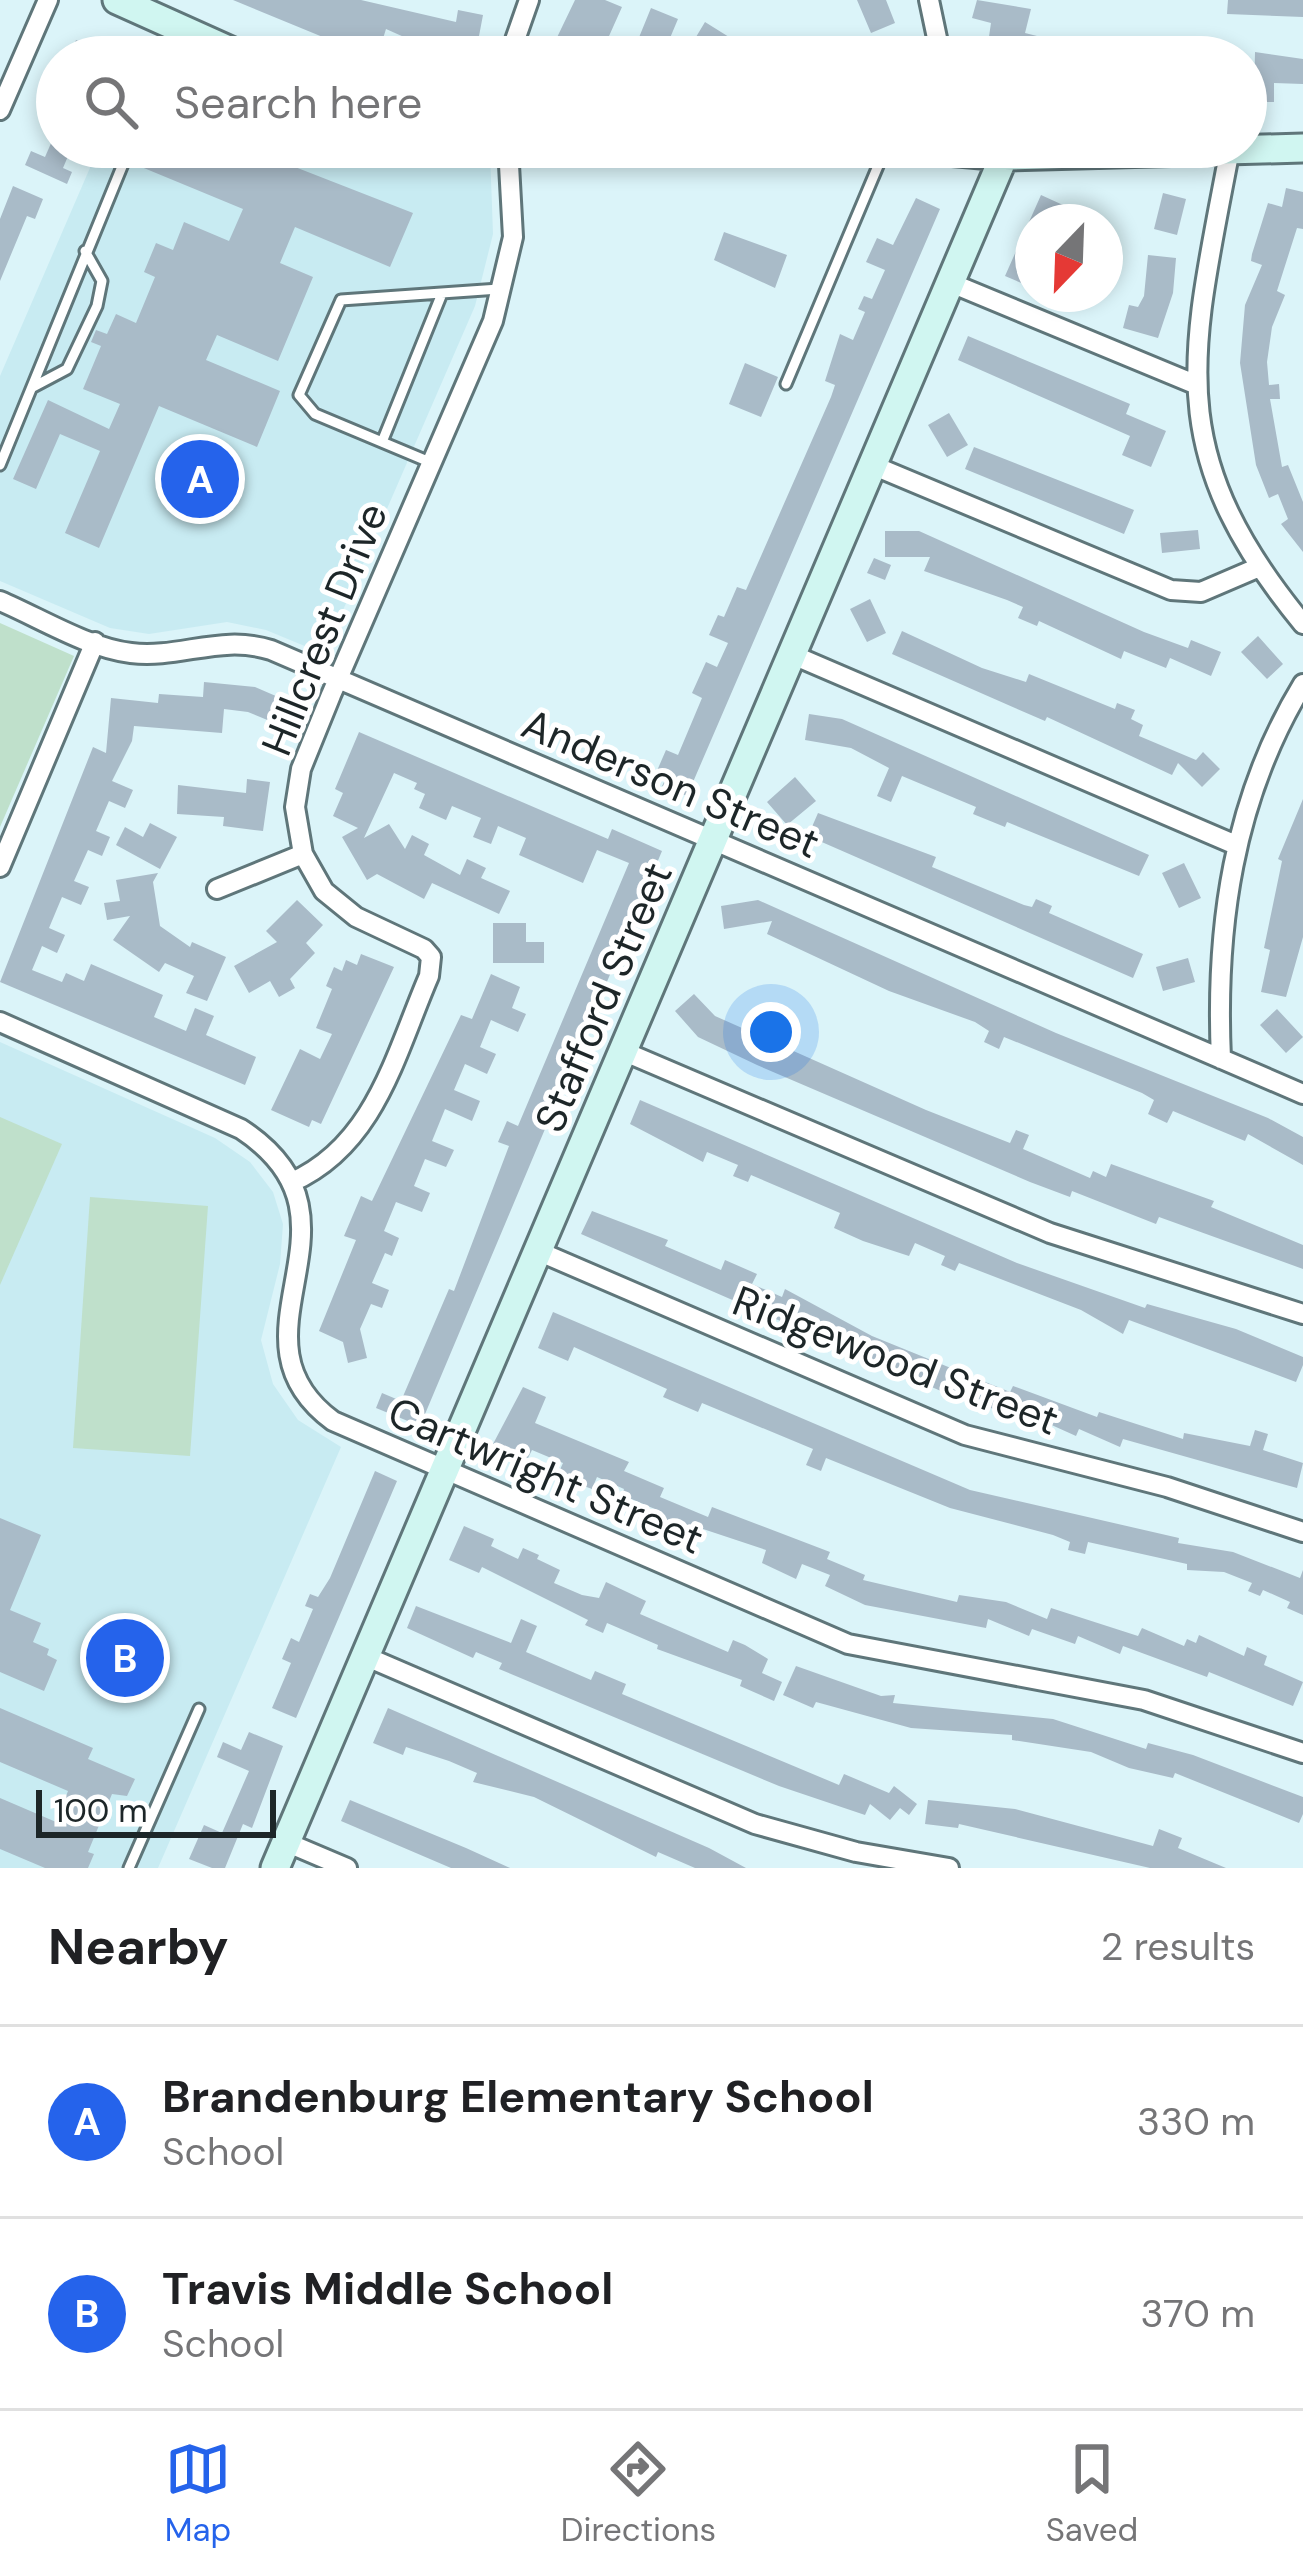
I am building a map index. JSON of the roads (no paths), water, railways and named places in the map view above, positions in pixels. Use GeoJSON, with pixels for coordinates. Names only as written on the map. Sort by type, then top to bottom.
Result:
{"type":"FeatureCollection","features":[{"type":"Feature","properties":{"kind":"street"},"geometry":{"type":"LineString","coordinates":[[0,110],[48,0]]}},
{"type":"Feature","properties":{"kind":"street"},"geometry":{"type":"LineString","coordinates":[[117,0],[198,36]]}},
{"type":"Feature","properties":{"kind":"street"},"geometry":{"type":"LineString","coordinates":[[516,36],[529,0]]}},
{"type":"Feature","properties":{"kind":"street"},"geometry":{"type":"LineString","coordinates":[[929,0],[937,36]]}},
{"type":"Feature","properties":{"kind":"street"},"geometry":{"type":"LineString","coordinates":[[1267,148],[1303,148]]}},
{"type":"Feature","properties":{"kind":"street","name":"Hillcrest Drive"},"geometry":{"type":"LineString","coordinates":[[292,1182],[336,1158],[362,1129],[431,963],[424,949],[342,906],[324,891],[303,854],[295,807],[301,769],[504,288],[514,205],[510,168]]}},
{"type":"Feature","properties":{"kind":"street","name":"Stafford Street"},"geometry":{"type":"LineString","coordinates":[[274,1868],[368,1658],[999,168]]}},
{"type":"Feature","properties":{"kind":"street"},"geometry":{"type":"LineString","coordinates":[[1226,168],[1204,281],[1197,386],[1201,442],[1222,506],[1257,568],[1303,624]]}},
{"type":"Feature","properties":{"kind":"street"},"geometry":{"type":"LineString","coordinates":[[951,283],[1197,386]]}},
{"type":"Feature","properties":{"kind":"street"},"geometry":{"type":"LineString","coordinates":[[872,465],[1171,590],[1201,592],[1257,568]]}},
{"type":"Feature","properties":{"kind":"street","name":"Anderson Street"},"geometry":{"type":"LineString","coordinates":[[0,601],[95,642],[146,654],[221,641],[253,644],[1303,1094]]}},
{"type":"Feature","properties":{"kind":"street"},"geometry":{"type":"LineString","coordinates":[[0,867],[95,642]]}},
{"type":"Feature","properties":{"kind":"street"},"geometry":{"type":"LineString","coordinates":[[793,656],[1236,845]]}},
{"type":"Feature","properties":{"kind":"street"},"geometry":{"type":"LineString","coordinates":[[1221,1059],[1220,943],[1236,845],[1256,781],[1303,684]]}},
{"type":"Feature","properties":{"kind":"street"},"geometry":{"type":"LineString","coordinates":[[218,889],[303,854]]}},
{"type":"Feature","properties":{"kind":"street"},"geometry":{"type":"LineString","coordinates":[[0,1022],[241,1129],[274,1154],[292,1182]]}},
{"type":"Feature","properties":{"kind":"street"},"geometry":{"type":"LineString","coordinates":[[625,1052],[1050,1233],[1303,1314]]}},
{"type":"Feature","properties":{"kind":"street","name":"Cartwright Street"},"geometry":{"type":"LineString","coordinates":[[292,1182],[304,1247],[285,1339],[295,1377],[334,1420],[848,1644],[1122,1694],[1303,1753]]}},
{"type":"Feature","properties":{"kind":"street","name":"Ridgewood Street"},"geometry":{"type":"LineString","coordinates":[[540,1252],[965,1435],[1167,1487],[1303,1532]]}},
{"type":"Feature","properties":{"kind":"street"},"geometry":{"type":"LineString","coordinates":[[368,1658],[755,1824],[856,1852],[949,1868]]}},
{"type":"Feature","properties":{"kind":"street"},"geometry":{"type":"LineString","coordinates":[[288,1843],[347,1868]]}},
{"type":"Feature","properties":{"kind":"lane"},"geometry":{"type":"LineString","coordinates":[[178,36],[181,28]]}},
{"type":"Feature","properties":{"kind":"lane"},"geometry":{"type":"LineString","coordinates":[[0,466],[121,168]]}},
{"type":"Feature","properties":{"kind":"lane"},"geometry":{"type":"LineString","coordinates":[[786,384],[877,168]]}},
{"type":"Feature","properties":{"kind":"lane"},"geometry":{"type":"LineString","coordinates":[[33,387],[67,369],[97,306],[102,281],[85,251]]}},
{"type":"Feature","properties":{"kind":"lane"},"geometry":{"type":"LineString","coordinates":[[432,463],[315,414],[299,395],[341,300],[504,288]]}},
{"type":"Feature","properties":{"kind":"lane"},"geometry":{"type":"LineString","coordinates":[[382,442],[441,296]]}},
{"type":"Feature","properties":{"kind":"lane"},"geometry":{"type":"LineString","coordinates":[[128,1868],[199,1709]]}},
{"type":"Feature","properties":{"kind":"place","name":"Brandenburg Elementary School"},"geometry":{"type":"Point","coordinates":[200,479]}},
{"type":"Feature","properties":{"kind":"place","name":"Travis Middle School"},"geometry":{"type":"Point","coordinates":[125,1658]}}]}
